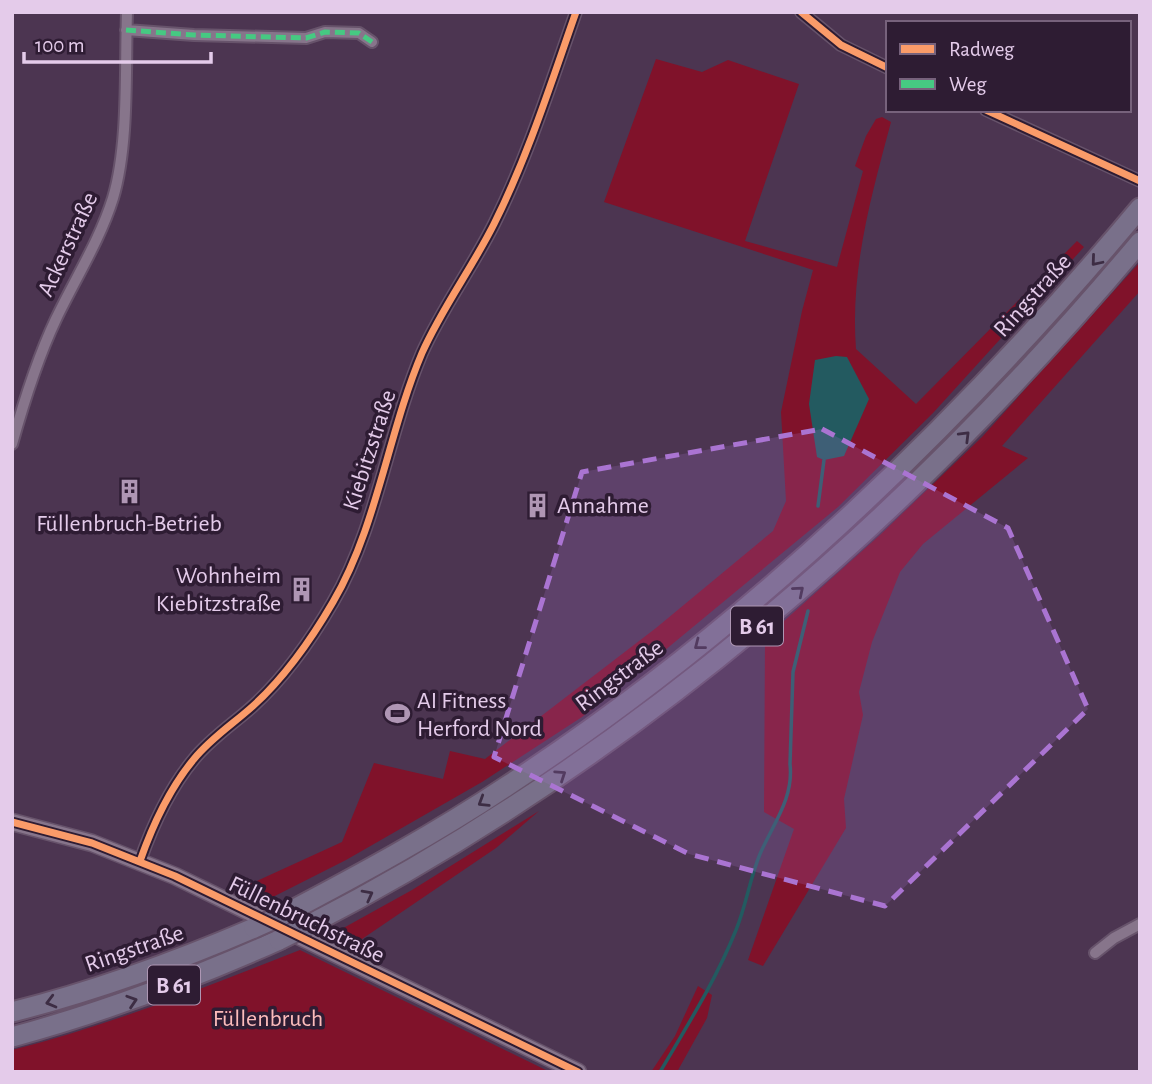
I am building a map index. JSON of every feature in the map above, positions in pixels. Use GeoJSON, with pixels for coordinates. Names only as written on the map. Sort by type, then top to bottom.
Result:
{"type":"FeatureCollection","features":[{"type":"Feature","properties":{"kind":"highway","name":"Ringstraße"},"geometry":{"type":"LineString","coordinates":[[12,1012],[61,1000],[196,953],[283,915],[360,875],[508,786],[600,722],[757,598],[880,488],[1035,330],[1140,208]]}},
{"type":"Feature","properties":{"kind":"highway","name":"Ringstraße"},"geometry":{"type":"LineString","coordinates":[[12,1037],[67,1023],[148,996],[279,940],[394,880],[500,816],[596,751],[712,664],[822,571],[907,494],[1044,354],[1140,242]]}},
{"type":"Feature","properties":{"kind":"street","name":"Ackerstraße"},"geometry":{"type":"LineString","coordinates":[[12,444],[24,399],[48,338],[105,220],[114,193],[121,161],[127,12]]}},
{"type":"Feature","properties":{"kind":"street","name":"Kiebitzstraße"},"geometry":{"type":"LineString","coordinates":[[140,861],[157,816],[188,767],[221,731],[267,693],[296,660],[309,644],[348,575],[422,353],[443,310],[493,227],[511,188],[576,12]]}},
{"type":"Feature","properties":{"kind":"street"},"geometry":{"type":"LineString","coordinates":[[801,12],[841,45],[886,67]]}},
{"type":"Feature","properties":{"kind":"street"},"geometry":{"type":"LineString","coordinates":[[126,30],[306,38],[325,32],[359,33],[372,42]]}},
{"type":"Feature","properties":{"kind":"street"},"geometry":{"type":"LineString","coordinates":[[990,112],[1140,181]]}},
{"type":"Feature","properties":{"kind":"street"},"geometry":{"type":"LineString","coordinates":[[12,397],[24,399]]}},
{"type":"Feature","properties":{"kind":"street","name":"Füllenbruchstraße"},"geometry":{"type":"LineString","coordinates":[[12,821],[92,843],[140,861],[578,1072]]}},
{"type":"Feature","properties":{"kind":"street"},"geometry":{"type":"LineString","coordinates":[[1095,953],[1114,938],[1140,924]]}},
{"type":"Feature","properties":{"kind":"highlighted area"},"geometry":{"type":"Polygon","coordinates":[[[822,429],[1008,528],[1088,709],[885,906],[689,854],[494,757],[582,472],[822,429]]]}},
{"type":"Feature","properties":{"kind":"green space"},"geometry":{"type":"Polygon","coordinates":[[[656,59],[702,72],[728,60],[799,84],[745,241],[837,267],[863,171],[855,166],[866,136],[876,119],[882,117],[891,122],[859,262],[856,349],[916,404],[1077,241],[1084,247],[933,413],[838,507],[582,717],[482,782],[346,860],[261,903],[250,884],[342,842],[374,763],[443,779],[450,751],[485,759],[656,628],[773,531],[786,501],[781,412],[813,270],[604,202],[656,59]]]}},
{"type":"Feature","properties":{"kind":"green space"},"geometry":{"type":"Polygon","coordinates":[[[1140,262],[1140,291],[1002,446],[1028,458],[923,544],[900,572],[872,642],[859,692],[863,715],[844,799],[846,828],[763,966],[748,960],[794,829],[764,812],[765,638],[880,535],[982,437],[1140,262]]]}},
{"type":"Feature","properties":{"kind":"green space"},"geometry":{"type":"Polygon","coordinates":[[[539,811],[496,848],[362,939],[356,948],[329,936],[412,890],[539,811]]]}},
{"type":"Feature","properties":{"kind":"green space","name":"Füllenbruch"},"geometry":{"type":"Polygon","coordinates":[[[300,950],[550,1072],[12,1072],[12,1050],[121,1017],[300,950]]]}},
{"type":"Feature","properties":{"kind":"green space"},"geometry":{"type":"Polygon","coordinates":[[[698,986],[712,995],[707,1018],[677,1072],[651,1072],[675,1036],[698,986]]]}},
{"type":"Feature","properties":{"kind":"shaded area"},"geometry":{"type":"Polygon","coordinates":[[[847,357],[869,399],[844,456],[824,460],[817,457],[809,404],[815,360],[847,357]]]}},
{"type":"Feature","properties":{"kind":"waterway"},"geometry":{"type":"LineString","coordinates":[[818,506],[824,460]]}},
{"type":"Feature","properties":{"kind":"waterway"},"geometry":{"type":"LineString","coordinates":[[660,1072],[728,949],[760,854],[786,800],[790,776],[793,672],[808,611]]}},
{"type":"Feature","properties":{"kind":"marked path"},"geometry":{"type":"LineString","coordinates":[[126,30],[306,38],[325,32],[359,33],[372,42]]}},
{"type":"Feature","properties":{"kind":"cycle path"},"geometry":{"type":"LineString","coordinates":[[140,861],[162,807],[185,770],[208,744],[253,706],[287,670],[316,630],[348,573],[372,511],[400,415],[422,353],[485,240],[518,172],[576,12]]}},
{"type":"Feature","properties":{"kind":"cycle path"},"geometry":{"type":"LineString","coordinates":[[801,12],[841,45],[886,67]]}},
{"type":"Feature","properties":{"kind":"cycle path"},"geometry":{"type":"LineString","coordinates":[[990,112],[1140,181]]}},
{"type":"Feature","properties":{"kind":"cycle path"},"geometry":{"type":"LineString","coordinates":[[12,822],[92,843],[175,876],[578,1072]]}},
{"type":"Feature","properties":{"kind":"place","name":"Füllenbruch-Betrieb"},"geometry":{"type":"Point","coordinates":[129,492]}},
{"type":"Feature","properties":{"kind":"place","name":"Annahme"},"geometry":{"type":"Point","coordinates":[537,505]}},
{"type":"Feature","properties":{"kind":"place","name":"Wohnheim Kiebitzstraße"},"geometry":{"type":"Point","coordinates":[301,589]}},
{"type":"Feature","properties":{"kind":"place","name":"AI Fitness Herford Nord"},"geometry":{"type":"Point","coordinates":[397,714]}}]}
